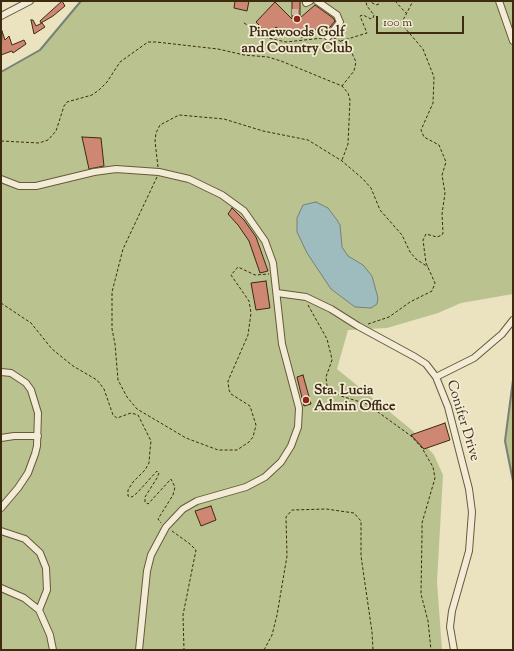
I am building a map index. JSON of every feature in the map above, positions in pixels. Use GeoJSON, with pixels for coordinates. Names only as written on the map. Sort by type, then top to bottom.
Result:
{"type":"FeatureCollection","features":[{"type":"Feature","properties":{"kind":"street"},"geometry":{"type":"LineString","coordinates":[[1,16],[30,1]]}},
{"type":"Feature","properties":{"kind":"street"},"geometry":{"type":"LineString","coordinates":[[317,1],[337,15],[340,20],[328,37]]}},
{"type":"Feature","properties":{"kind":"street"},"geometry":{"type":"LineString","coordinates":[[498,1],[513,41]]}},
{"type":"Feature","properties":{"kind":"street"},"geometry":{"type":"LineString","coordinates":[[1,179],[27,187],[94,172],[116,169],[159,172],[190,179],[204,185],[233,202],[244,211],[265,241],[274,274],[282,344],[299,408],[298,427],[291,446],[281,462],[265,477],[246,486],[197,501],[183,509],[166,527],[151,555],[147,571],[139,650]]}},
{"type":"Feature","properties":{"kind":"street","name":"Conifer Drive"},"geometry":{"type":"LineString","coordinates":[[277,294],[306,297],[331,309],[426,364],[436,377],[448,406],[469,489],[472,512],[469,551],[452,611],[450,627],[454,650]]}},
{"type":"Feature","properties":{"kind":"street"},"geometry":{"type":"LineString","coordinates":[[436,377],[474,358],[502,334],[513,320]]}},
{"type":"Feature","properties":{"kind":"street"},"geometry":{"type":"LineString","coordinates":[[1,372],[11,373],[20,378],[31,390],[38,413],[36,454],[28,472],[18,488],[1,508]]}},
{"type":"Feature","properties":{"kind":"street"},"geometry":{"type":"LineString","coordinates":[[1,438],[14,436],[38,436]]}},
{"type":"Feature","properties":{"kind":"street"},"geometry":{"type":"LineString","coordinates":[[1,531],[25,539],[40,553],[46,568],[48,582],[39,610]]}},
{"type":"Feature","properties":{"kind":"street"},"geometry":{"type":"LineString","coordinates":[[1,588],[24,598],[39,610],[50,634],[53,650]]}},
{"type":"Feature","properties":{"kind":"path"},"geometry":{"type":"LineString","coordinates":[[341,41],[367,33],[360,16],[363,15],[370,19],[373,18],[374,15],[367,6],[366,2],[368,1],[376,5],[379,4],[380,1]]}},
{"type":"Feature","properties":{"kind":"path"},"geometry":{"type":"LineString","coordinates":[[395,1],[406,13]]}},
{"type":"Feature","properties":{"kind":"path"},"geometry":{"type":"LineString","coordinates":[[358,326],[389,317],[410,302],[432,291],[435,282],[428,267],[424,237],[426,234],[437,237],[442,236],[442,214],[445,193],[442,175],[446,162],[439,145],[424,137],[421,130],[431,110],[435,83],[433,71],[423,49],[402,25],[402,19],[413,1]]}},
{"type":"Feature","properties":{"kind":"path"},"geometry":{"type":"LineString","coordinates":[[244,24],[268,38],[286,42],[328,37],[341,41],[351,51],[356,66],[342,86]]}},
{"type":"Feature","properties":{"kind":"path"},"geometry":{"type":"LineString","coordinates":[[1,141],[39,143],[48,140],[56,131],[64,106],[67,102],[73,99],[92,95],[99,90],[107,82],[120,62],[148,42],[203,47],[268,58],[281,61],[342,86],[348,93],[350,100],[348,144],[342,161]]}},
{"type":"Feature","properties":{"kind":"path"},"geometry":{"type":"LineString","coordinates":[[274,274],[255,275],[238,267],[231,275],[249,301],[250,313],[248,335],[228,382],[231,394],[250,406],[256,425],[253,437],[249,442],[237,450],[228,451],[214,449],[186,438],[137,409],[127,397],[118,380],[115,344],[112,329],[112,292],[123,249],[159,172],[155,141],[156,133],[160,125],[180,115],[224,119],[263,131],[308,140],[342,161],[371,188],[380,210],[402,235],[410,252],[416,259],[428,267]]}},
{"type":"Feature","properties":{"kind":"path"},"geometry":{"type":"LineString","coordinates":[[306,297],[308,307],[327,339],[331,355],[332,360],[326,377],[327,386],[341,396],[367,404],[411,436],[422,448],[433,467],[435,478],[422,523],[421,594],[428,621],[431,650]]}},
{"type":"Feature","properties":{"kind":"path"},"geometry":{"type":"LineString","coordinates":[[1,303],[31,324],[57,353],[97,380],[104,389],[113,415],[117,418],[131,413],[138,415],[151,441],[149,463],[145,470],[133,482],[128,490],[128,496],[132,497],[137,493],[157,471],[159,473],[157,478],[145,497],[145,502],[148,504],[171,479],[175,487],[173,495],[158,519],[196,550],[183,615],[184,650]]}},
{"type":"Feature","properties":{"kind":"path"},"geometry":{"type":"LineString","coordinates":[[264,650],[272,635],[277,615],[287,556],[286,517],[292,510],[326,509],[354,513],[361,521],[361,556],[372,632],[373,650]]}},
{"type":"Feature","properties":{"kind":"green space"},"geometry":{"type":"Polygon","coordinates":[[[81,1],[513,1],[513,294],[461,303],[438,313],[387,328],[348,330],[337,369],[413,431],[434,455],[443,475],[437,582],[442,650],[1,650],[1,72],[40,50],[81,1]]]}},
{"type":"Feature","properties":{"kind":"green space"},"geometry":{"type":"Polygon","coordinates":[[[513,380],[513,481],[505,441],[513,380]]]}},
{"type":"Feature","properties":{"kind":"water"},"geometry":{"type":"Polygon","coordinates":[[[316,202],[328,208],[340,225],[342,247],[348,256],[363,265],[372,276],[378,298],[377,304],[371,308],[355,307],[331,289],[307,253],[297,232],[297,218],[303,205],[316,202]]]}},
{"type":"Feature","properties":{"kind":"building"},"geometry":{"type":"Polygon","coordinates":[[[62,1],[65,6],[53,16],[41,23],[40,21],[62,1]]]}},
{"type":"Feature","properties":{"kind":"building"},"geometry":{"type":"Polygon","coordinates":[[[235,1],[249,1],[247,11],[234,8],[235,1]]]}},
{"type":"Feature","properties":{"kind":"building","name":"Pinewoods Golf and Country Club"},"geometry":{"type":"Polygon","coordinates":[[[292,1],[300,1],[300,18],[315,5],[335,21],[325,33],[318,27],[311,34],[309,32],[302,38],[300,35],[293,35],[290,38],[276,27],[269,35],[256,22],[275,2],[292,19],[292,1]]]}},
{"type":"Feature","properties":{"kind":"building"},"geometry":{"type":"Polygon","coordinates":[[[31,20],[33,20],[36,26],[42,23],[45,27],[34,34],[31,20]]]}},
{"type":"Feature","properties":{"kind":"building"},"geometry":{"type":"Polygon","coordinates":[[[2,31],[5,40],[9,36],[12,45],[24,40],[26,44],[13,53],[12,51],[1,55],[2,31]]]}},
{"type":"Feature","properties":{"kind":"building"},"geometry":{"type":"Polygon","coordinates":[[[82,137],[101,138],[104,166],[89,169],[82,137]]]}},
{"type":"Feature","properties":{"kind":"building"},"geometry":{"type":"Polygon","coordinates":[[[232,208],[244,220],[256,237],[268,271],[260,273],[249,241],[228,214],[232,208]]]}},
{"type":"Feature","properties":{"kind":"building"},"geometry":{"type":"Polygon","coordinates":[[[266,281],[270,308],[256,310],[251,283],[266,281]]]}},
{"type":"Feature","properties":{"kind":"building"},"geometry":{"type":"Polygon","coordinates":[[[303,375],[311,404],[304,406],[297,377],[303,375]]]}},
{"type":"Feature","properties":{"kind":"building"},"geometry":{"type":"Polygon","coordinates":[[[445,423],[450,440],[424,449],[411,435],[445,423]]]}},
{"type":"Feature","properties":{"kind":"building"},"geometry":{"type":"Polygon","coordinates":[[[211,506],[216,520],[201,526],[195,511],[211,506]]]}},
{"type":"Feature","properties":{"kind":"waterway"},"geometry":{"type":"LineString","coordinates":[[1,72],[40,50],[81,1]]}},
{"type":"Feature","properties":{"kind":"waterway"},"geometry":{"type":"LineString","coordinates":[[513,380],[505,441],[513,481]]}},
{"type":"Feature","properties":{"kind":"tunnel"},"geometry":{"type":"LineString","coordinates":[[292,12],[300,12]]}},
{"type":"Feature","properties":{"kind":"place","name":"Pinewoods Golf and Country Club"},"geometry":{"type":"Point","coordinates":[297,19]}},
{"type":"Feature","properties":{"kind":"place","name":"Sta. Lucia Admin Office"},"geometry":{"type":"Point","coordinates":[306,400]}}]}
